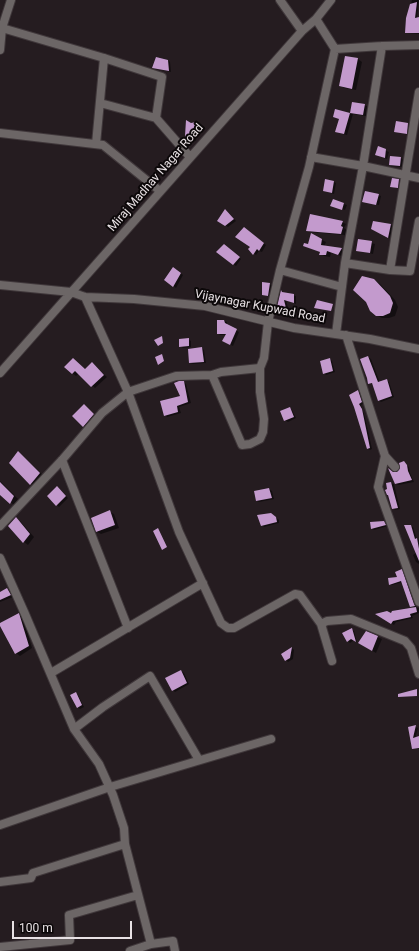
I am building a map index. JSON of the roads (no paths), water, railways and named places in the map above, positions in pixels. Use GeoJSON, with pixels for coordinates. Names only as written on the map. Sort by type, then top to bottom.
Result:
{"type":"FeatureCollection","features":[{"type":"Feature","properties":{"kind":"street"},"geometry":{"type":"LineString","coordinates":[[0,50],[2,28],[11,0]]}},
{"type":"Feature","properties":{"kind":"street"},"geometry":{"type":"LineString","coordinates":[[280,0],[302,31]]}},
{"type":"Feature","properties":{"kind":"street","name":"Miraj Madhav Nagar Road"},"geometry":{"type":"LineString","coordinates":[[0,373],[302,31],[316,19],[331,0]]}},
{"type":"Feature","properties":{"kind":"street"},"geometry":{"type":"LineString","coordinates":[[212,375],[242,445],[250,444],[260,439],[263,432],[264,420],[260,392],[260,368],[264,358],[268,322],[280,270],[311,157],[335,49],[316,19]]}},
{"type":"Feature","properties":{"kind":"street"},"geometry":{"type":"LineString","coordinates":[[2,28],[162,77],[156,118]]}},
{"type":"Feature","properties":{"kind":"street"},"geometry":{"type":"LineString","coordinates":[[335,49],[419,45]]}},
{"type":"Feature","properties":{"kind":"street"},"geometry":{"type":"LineString","coordinates":[[336,334],[345,263],[363,166],[382,46]]}},
{"type":"Feature","properties":{"kind":"street"},"geometry":{"type":"LineString","coordinates":[[96,144],[104,58]]}},
{"type":"Feature","properties":{"kind":"street"},"geometry":{"type":"LineString","coordinates":[[390,270],[419,92]]}},
{"type":"Feature","properties":{"kind":"street"},"geometry":{"type":"LineString","coordinates":[[100,103],[156,118],[190,157]]}},
{"type":"Feature","properties":{"kind":"street"},"geometry":{"type":"LineString","coordinates":[[0,133],[103,145],[160,191]]}},
{"type":"Feature","properties":{"kind":"street"},"geometry":{"type":"LineString","coordinates":[[311,157],[419,178]]}},
{"type":"Feature","properties":{"kind":"street"},"geometry":{"type":"LineString","coordinates":[[345,263],[390,270],[410,271],[419,221]]}},
{"type":"Feature","properties":{"kind":"street"},"geometry":{"type":"LineString","coordinates":[[280,270],[342,287]]}},
{"type":"Feature","properties":{"kind":"street","name":"Vijaynagar Kupwad Road"},"geometry":{"type":"LineString","coordinates":[[0,285],[71,292],[86,297],[134,299],[205,306],[294,328],[370,338],[419,349]]}},
{"type":"Feature","properties":{"kind":"street"},"geometry":{"type":"LineString","coordinates":[[86,297],[128,392],[179,532],[221,623],[228,628],[234,628],[295,594],[300,595],[321,624],[332,661]]}},
{"type":"Feature","properties":{"kind":"street"},"geometry":{"type":"LineString","coordinates":[[346,335],[385,456],[395,467]]}},
{"type":"Feature","properties":{"kind":"street"},"geometry":{"type":"LineString","coordinates":[[0,526],[62,460],[102,413],[128,392],[176,376],[212,375],[221,372],[260,368]]}},
{"type":"Feature","properties":{"kind":"street"},"geometry":{"type":"LineString","coordinates":[[385,456],[378,487],[419,602]]}},
{"type":"Feature","properties":{"kind":"street"},"geometry":{"type":"LineString","coordinates":[[62,460],[128,628]]}},
{"type":"Feature","properties":{"kind":"street"},"geometry":{"type":"LineString","coordinates":[[0,558],[74,729],[99,764],[110,787],[124,828],[125,844],[151,944]]}},
{"type":"Feature","properties":{"kind":"street"},"geometry":{"type":"LineString","coordinates":[[50,673],[203,583]]}},
{"type":"Feature","properties":{"kind":"street"},"geometry":{"type":"LineString","coordinates":[[321,624],[327,621],[351,619],[405,641],[411,648],[419,674]]}},
{"type":"Feature","properties":{"kind":"street"},"geometry":{"type":"LineString","coordinates":[[74,729],[103,707],[150,676],[199,760]]}},
{"type":"Feature","properties":{"kind":"street"},"geometry":{"type":"LineString","coordinates":[[0,825],[110,787],[271,738]]}},
{"type":"Feature","properties":{"kind":"street"},"geometry":{"type":"LineString","coordinates":[[0,882],[31,878],[33,872],[125,844]]}},
{"type":"Feature","properties":{"kind":"street"},"geometry":{"type":"LineString","coordinates":[[0,947],[70,940],[69,915],[138,895]]}},
{"type":"Feature","properties":{"kind":"street"},"geometry":{"type":"LineString","coordinates":[[130,951],[151,944],[173,941],[175,951]]}}]}
